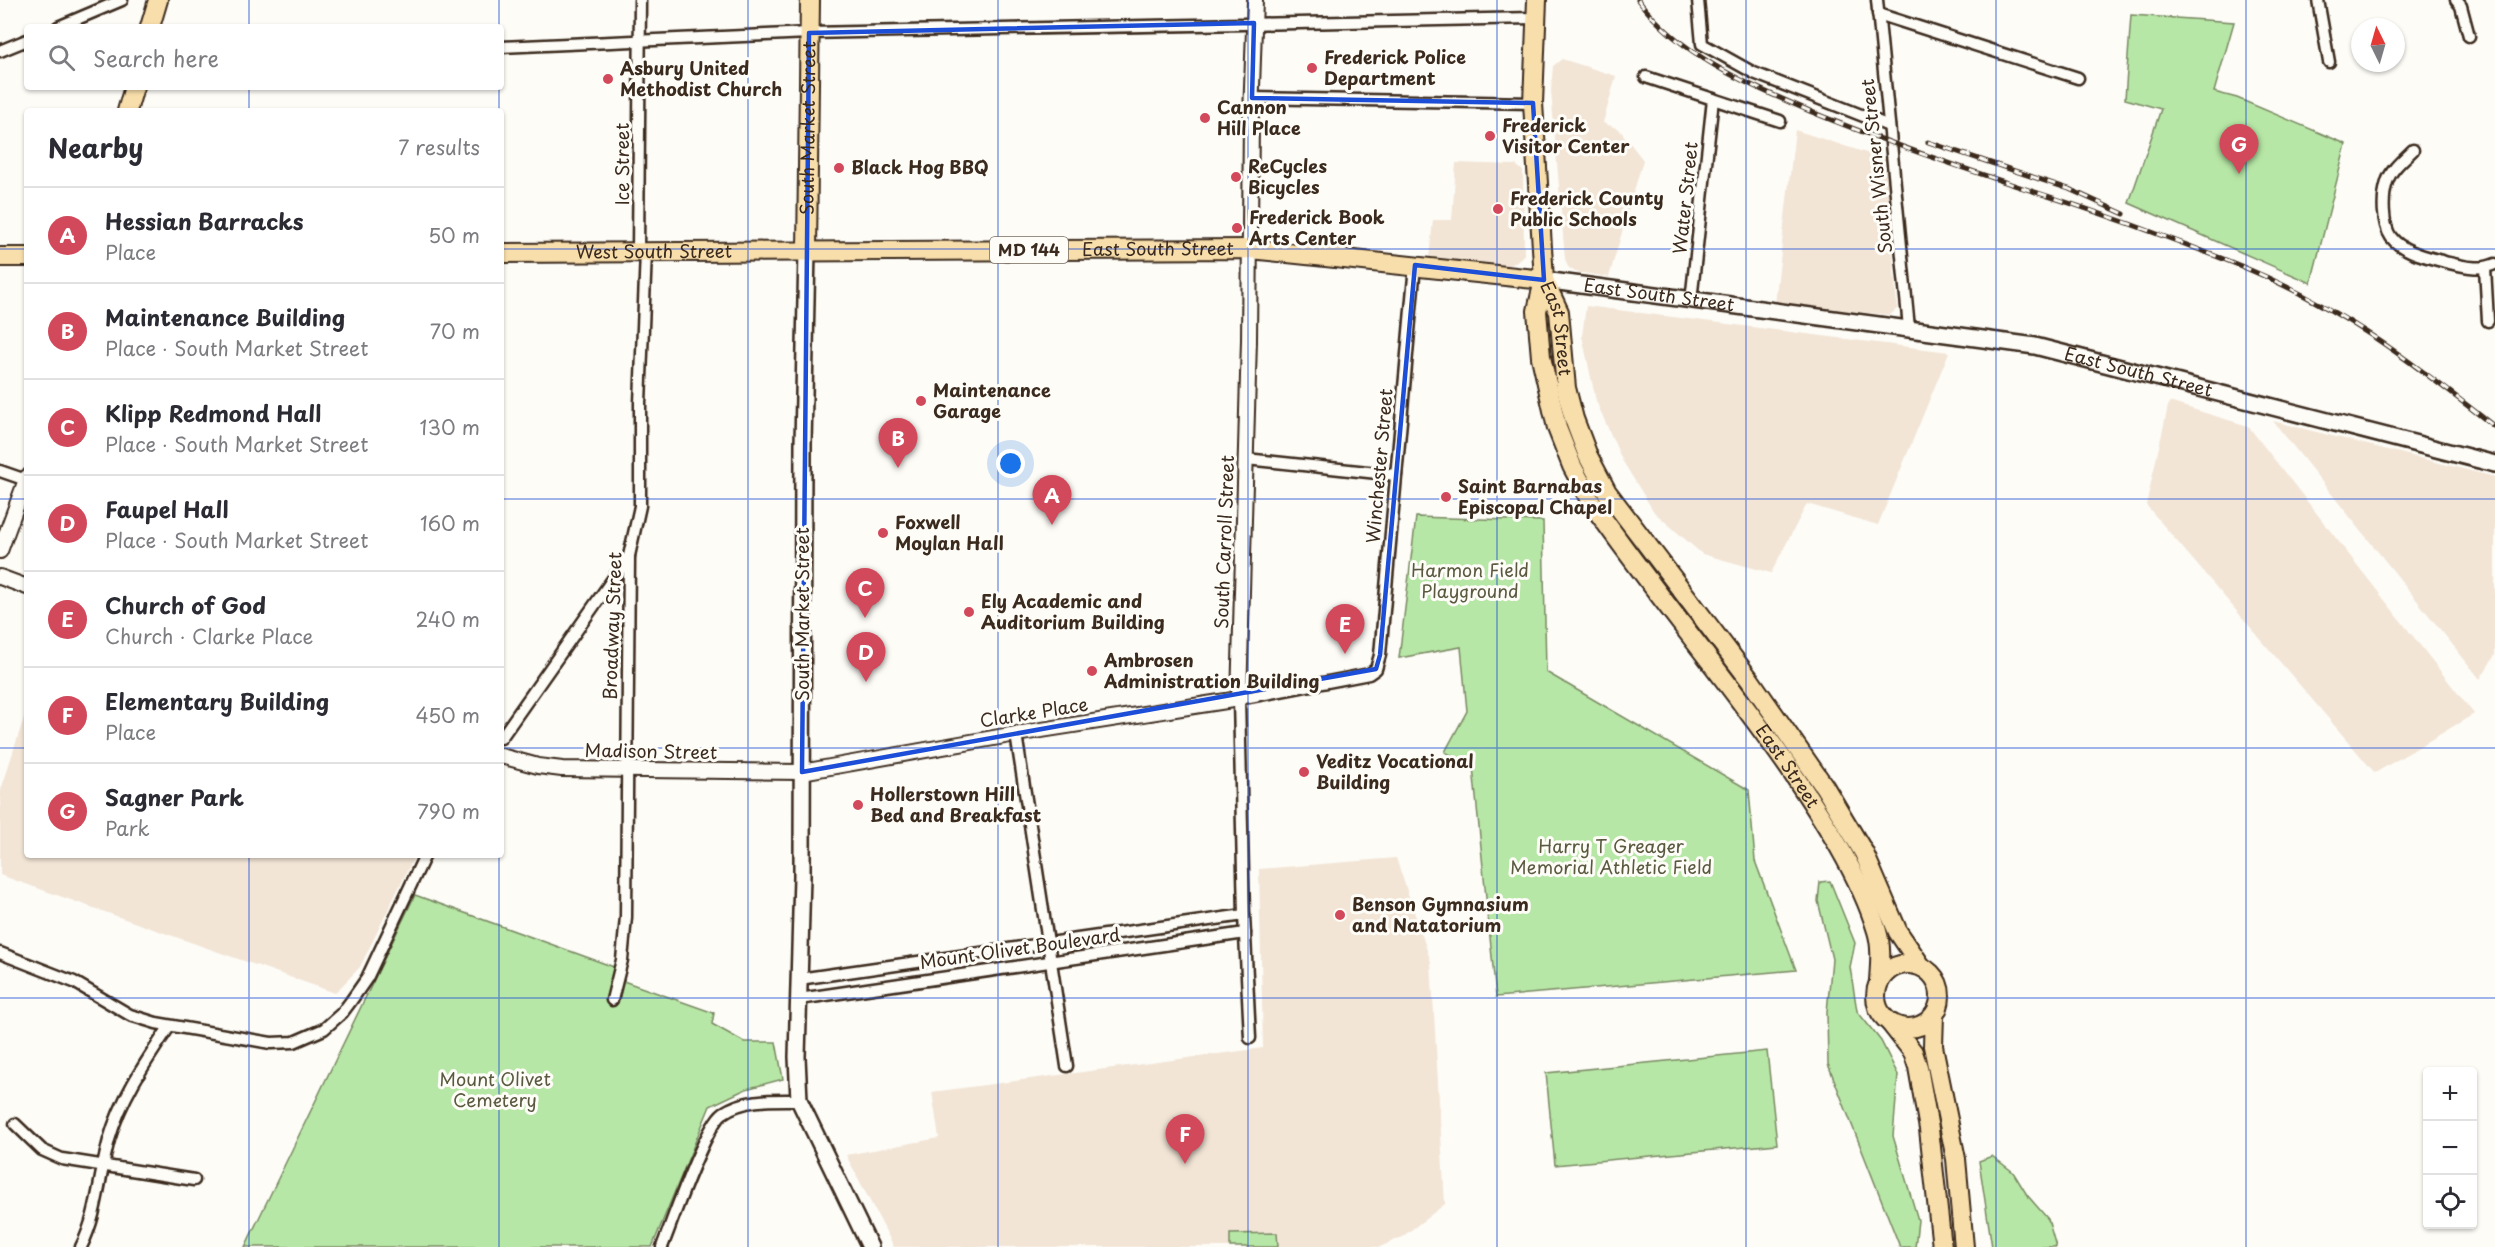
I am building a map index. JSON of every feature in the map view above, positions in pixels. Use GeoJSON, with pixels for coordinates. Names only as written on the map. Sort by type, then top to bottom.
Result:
{"type":"FeatureCollection","features":[{"type":"Feature","properties":{"kind":"main road"},"geometry":{"type":"LineString","coordinates":[[151,24],[158,0]]}},
{"type":"Feature","properties":{"kind":"main road","name":"South Market Street"},"geometry":{"type":"LineString","coordinates":[[810,0],[797,1057],[799,1100],[868,1247]]}},
{"type":"Feature","properties":{"kind":"main road"},"geometry":{"type":"LineString","coordinates":[[1536,9],[1533,103],[1544,280]]}},
{"type":"Feature","properties":{"kind":"main road"},"geometry":{"type":"LineString","coordinates":[[128,108],[133,90]]}},
{"type":"Feature","properties":{"kind":"main road","name":"East South Street"},"geometry":{"type":"LineString","coordinates":[[807,251],[1250,249],[1544,280],[2035,346],[2495,464]]}},
{"type":"Feature","properties":{"kind":"main road","name":"West South Street"},"geometry":{"type":"LineString","coordinates":[[504,253],[807,251]]}},
{"type":"Feature","properties":{"kind":"main road"},"geometry":{"type":"LineString","coordinates":[[0,257],[24,257]]}},
{"type":"Feature","properties":{"kind":"main road","name":"East Street"},"geometry":{"type":"LineString","coordinates":[[1544,280],[1559,312],[1566,388],[1574,419],[1588,456],[1607,492],[1756,688],[1824,786],[1864,853],[1884,894],[1898,932],[1921,966]]}},
{"type":"Feature","properties":{"kind":"main road","name":"East Street"},"geometry":{"type":"LineString","coordinates":[[1544,280],[1537,311],[1541,357],[1557,428],[1572,466],[1591,502],[1611,531],[1770,741],[1830,832],[1865,899],[1878,933],[1881,957],[1879,981]]}},
{"type":"Feature","properties":{"kind":"main road"},"geometry":{"type":"LineString","coordinates":[[1891,1024],[1904,1028],[1918,1027],[1934,1015],[1940,1004],[1940,990],[1936,979],[1921,966],[1907,963],[1894,966],[1886,971],[1879,981],[1875,998],[1882,1016],[1913,1053],[1918,1067],[1929,1129],[1941,1247]]}},
{"type":"Feature","properties":{"kind":"main road"},"geometry":{"type":"LineString","coordinates":[[1934,1015],[1933,1046],[1956,1159],[1964,1247]]}},
{"type":"Feature","properties":{"kind":"street"},"geometry":{"type":"LineString","coordinates":[[65,24],[122,0]]}},
{"type":"Feature","properties":{"kind":"street","name":"Ice Street"},"geometry":{"type":"LineString","coordinates":[[640,0],[642,252]]}},
{"type":"Feature","properties":{"kind":"street","name":"South Carroll Street"},"geometry":{"type":"LineString","coordinates":[[1250,1038],[1244,915],[1239,699],[1255,0]]}},
{"type":"Feature","properties":{"kind":"street","name":"South Wisner Street"},"geometry":{"type":"LineString","coordinates":[[1877,0],[1909,328]]}},
{"type":"Feature","properties":{"kind":"street"},"geometry":{"type":"LineString","coordinates":[[2318,0],[2329,62]]}},
{"type":"Feature","properties":{"kind":"street"},"geometry":{"type":"LineString","coordinates":[[2456,0],[2462,6],[2469,36]]}},
{"type":"Feature","properties":{"kind":"street"},"geometry":{"type":"LineString","coordinates":[[1698,2],[1702,44],[1711,50],[1754,73],[1889,126]]}},
{"type":"Feature","properties":{"kind":"street"},"geometry":{"type":"LineString","coordinates":[[504,47],[810,33],[1254,22],[1536,9]]}},
{"type":"Feature","properties":{"kind":"street"},"geometry":{"type":"LineString","coordinates":[[1878,14],[2078,78]]}},
{"type":"Feature","properties":{"kind":"street"},"geometry":{"type":"LineString","coordinates":[[0,51],[24,41]]}},
{"type":"Feature","properties":{"kind":"street"},"geometry":{"type":"LineString","coordinates":[[1646,77],[1780,121]]}},
{"type":"Feature","properties":{"kind":"street"},"geometry":{"type":"LineString","coordinates":[[1252,98],[1533,103]]}},
{"type":"Feature","properties":{"kind":"street","name":"Water Street"},"geometry":{"type":"LineString","coordinates":[[1691,301],[1713,99]]}},
{"type":"Feature","properties":{"kind":"street"},"geometry":{"type":"LineString","coordinates":[[2414,150],[2398,164],[2387,182],[2385,224],[2392,238],[2416,253],[2463,267],[2490,266],[2488,321]]}},
{"type":"Feature","properties":{"kind":"street","name":"Broadway Street"},"geometry":{"type":"LineString","coordinates":[[612,1000],[622,960],[626,917],[629,556],[640,506],[642,252]]}},
{"type":"Feature","properties":{"kind":"street","name":"Winchester Street"},"geometry":{"type":"LineString","coordinates":[[1376,669],[1380,655],[1415,265]]}},
{"type":"Feature","properties":{"kind":"street"},"geometry":{"type":"LineString","coordinates":[[1246,459],[1396,475]]}},
{"type":"Feature","properties":{"kind":"street"},"geometry":{"type":"LineString","coordinates":[[0,471],[24,477]]}},
{"type":"Feature","properties":{"kind":"street"},"geometry":{"type":"LineString","coordinates":[[0,551],[24,486]]}},
{"type":"Feature","properties":{"kind":"street"},"geometry":{"type":"LineString","coordinates":[[504,734],[629,556]]}},
{"type":"Feature","properties":{"kind":"street"},"geometry":{"type":"LineString","coordinates":[[0,577],[24,586]]}},
{"type":"Feature","properties":{"kind":"street","name":"Clarke Place"},"geometry":{"type":"LineString","coordinates":[[802,772],[1016,734],[1239,699],[1370,674],[1376,669]]}},
{"type":"Feature","properties":{"kind":"street"},"geometry":{"type":"LineString","coordinates":[[1016,734],[1067,1066]]}},
{"type":"Feature","properties":{"kind":"street","name":"Madison Street"},"geometry":{"type":"LineString","coordinates":[[504,757],[551,768],[802,772]]}},
{"type":"Feature","properties":{"kind":"street"},"geometry":{"type":"LineString","coordinates":[[0,953],[74,982],[130,1014],[169,1027],[271,1043],[304,1039],[324,1029],[342,1013],[367,978],[424,858]]}},
{"type":"Feature","properties":{"kind":"street","name":"Mount Olivet Boulevard"},"geometry":{"type":"LineString","coordinates":[[799,979],[1244,915]]}},
{"type":"Feature","properties":{"kind":"street","name":"Mount Olivet Boulevard"},"geometry":{"type":"LineString","coordinates":[[799,999],[1245,933]]}},
{"type":"Feature","properties":{"kind":"street"},"geometry":{"type":"LineString","coordinates":[[81,1247],[93,1219],[102,1167],[124,1100],[169,1027]]}},
{"type":"Feature","properties":{"kind":"street"},"geometry":{"type":"LineString","coordinates":[[662,1247],[704,1142],[718,1117],[740,1105],[777,1098],[799,1100]]}},
{"type":"Feature","properties":{"kind":"street"},"geometry":{"type":"LineString","coordinates":[[15,1124],[42,1150],[62,1159],[194,1180]]}},
{"type":"Feature","properties":{"kind":"highlighted area"},"geometry":{"type":"Polygon","coordinates":[[[1254,23],[1252,98],[1533,103],[1544,280],[1415,265],[1380,655],[1376,669],[802,772],[809,33],[1254,23]]]}},
{"type":"Feature","properties":{"kind":"shaded area"},"geometry":{"type":"Polygon","coordinates":[[[1562,59],[1616,76],[1603,123],[1619,129],[1643,160],[1609,277],[1575,272],[1568,267],[1565,259],[1551,91],[1553,66],[1562,59]]]}},
{"type":"Feature","properties":{"kind":"shaded area"},"geometry":{"type":"Polygon","coordinates":[[[1795,130],[1885,159],[1897,305],[1897,309],[1890,315],[1775,304],[1795,130]]]}},
{"type":"Feature","properties":{"kind":"shaded area","name":"Frederick County Public Schools"},"geometry":{"type":"Polygon","coordinates":[[[1456,163],[1516,165],[1523,171],[1524,255],[1517,262],[1505,267],[1429,258],[1433,220],[1452,220],[1456,163]]]}},
{"type":"Feature","properties":{"kind":"shaded area"},"geometry":{"type":"Polygon","coordinates":[[[1586,306],[1949,352],[1878,525],[1807,504],[1771,573],[1702,554],[1654,512],[1622,460],[1596,401],[1582,336],[1586,306]]]}},
{"type":"Feature","properties":{"kind":"shaded area"},"geometry":{"type":"Polygon","coordinates":[[[2169,402],[2248,426],[2474,714],[2375,773],[2146,505],[2169,402]]]}},
{"type":"Feature","properties":{"kind":"shaded area"},"geometry":{"type":"Polygon","coordinates":[[[2273,421],[2495,477],[2495,655],[2480,679],[2273,421]]]}},
{"type":"Feature","properties":{"kind":"shaded area"},"geometry":{"type":"Polygon","coordinates":[[[24,717],[24,858],[414,858],[360,967],[335,993],[0,875],[0,793],[24,717]]]}},
{"type":"Feature","properties":{"kind":"shaded area"},"geometry":{"type":"Polygon","coordinates":[[[1396,858],[1431,962],[1445,1204],[1402,1237],[1380,1247],[894,1247],[846,1155],[939,1138],[932,1092],[1263,1048],[1259,869],[1396,858]]]}},
{"type":"Feature","properties":{"kind":"green space"},"geometry":{"type":"Polygon","coordinates":[[[2131,15],[2234,22],[2214,92],[2237,98],[2346,144],[2311,283],[2129,203],[2161,109],[2125,99],[2131,15]]]}},
{"type":"Feature","properties":{"kind":"green space","name":"Harry T Greager Memorial Athletic Field"},"geometry":{"type":"Polygon","coordinates":[[[1416,517],[1543,521],[1546,672],[1749,790],[1755,861],[1796,970],[1496,997],[1473,767],[1445,752],[1467,711],[1461,647],[1399,658],[1416,517]]]}},
{"type":"Feature","properties":{"kind":"green space"},"geometry":{"type":"Polygon","coordinates":[[[1830,881],[1855,943],[1850,967],[1857,1011],[1881,1041],[1898,1075],[1893,1136],[1918,1220],[1915,1247],[1900,1247],[1828,1064],[1827,1012],[1832,959],[1818,901],[1820,882],[1830,881]]]}},
{"type":"Feature","properties":{"kind":"green space","name":"Mount Olivet Cemetery"},"geometry":{"type":"Polygon","coordinates":[[[415,895],[614,967],[612,977],[714,1013],[712,1024],[744,1042],[776,1042],[783,1079],[746,1089],[710,1106],[652,1247],[245,1247],[415,895]]]}},
{"type":"Feature","properties":{"kind":"green space"},"geometry":{"type":"Polygon","coordinates":[[[1767,1051],[1777,1144],[1555,1165],[1546,1073],[1767,1051]]]}},
{"type":"Feature","properties":{"kind":"green space"},"geometry":{"type":"Polygon","coordinates":[[[1992,1156],[2013,1172],[2027,1195],[2048,1219],[2056,1247],[1992,1247],[1979,1161],[1992,1156]]]}},
{"type":"Feature","properties":{"kind":"green space"},"geometry":{"type":"Polygon","coordinates":[[[1277,1233],[1278,1247],[1230,1247],[1230,1234],[1277,1233]]]}},
{"type":"Feature","properties":{"kind":"railway"},"geometry":{"type":"LineString","coordinates":[[1638,0],[1655,20],[1695,53],[1740,79],[1788,101],[1838,123],[1918,152],[2161,235],[2277,282],[2311,299],[2374,337],[2495,427]]}},
{"type":"Feature","properties":{"kind":"railway"},"geometry":{"type":"LineString","coordinates":[[1928,142],[2069,189],[2124,214]]}},
{"type":"Feature","properties":{"kind":"place","name":"Frederick Police Department"},"geometry":{"type":"Point","coordinates":[1312,68]}},
{"type":"Feature","properties":{"kind":"place","name":"Asbury United Methodist Church"},"geometry":{"type":"Point","coordinates":[608,79]}},
{"type":"Feature","properties":{"kind":"place","name":"Cannon Hill Place"},"geometry":{"type":"Point","coordinates":[1205,118]}},
{"type":"Feature","properties":{"kind":"place","name":"Frederick Visitor Center"},"geometry":{"type":"Point","coordinates":[1490,136]}},
{"type":"Feature","properties":{"kind":"place","name":"Black Hog BBQ"},"geometry":{"type":"Point","coordinates":[839,168]}},
{"type":"Feature","properties":{"kind":"place","name":"Sagner Park"},"geometry":{"type":"Point","coordinates":[2239,174]}},
{"type":"Feature","properties":{"kind":"place","name":"ReCycles Bicycles"},"geometry":{"type":"Point","coordinates":[1236,177]}},
{"type":"Feature","properties":{"kind":"place","name":"Frederick County Public Schools"},"geometry":{"type":"Point","coordinates":[1498,209]}},
{"type":"Feature","properties":{"kind":"place","name":"Frederick Book Arts Center"},"geometry":{"type":"Point","coordinates":[1237,228]}},
{"type":"Feature","properties":{"kind":"place","name":"Maintenance Garage"},"geometry":{"type":"Point","coordinates":[921,401]}},
{"type":"Feature","properties":{"kind":"place","name":"Maintenance Building"},"geometry":{"type":"Point","coordinates":[898,468]}},
{"type":"Feature","properties":{"kind":"place","name":"Saint Barnabas Episcopal Chapel"},"geometry":{"type":"Point","coordinates":[1446,497]}},
{"type":"Feature","properties":{"kind":"place","name":"Hessian Barracks"},"geometry":{"type":"Point","coordinates":[1052,525]}},
{"type":"Feature","properties":{"kind":"place","name":"Foxwell Moylan Hall"},"geometry":{"type":"Point","coordinates":[883,533]}},
{"type":"Feature","properties":{"kind":"place","name":"Ely Academic and Auditorium Building"},"geometry":{"type":"Point","coordinates":[969,612]}},
{"type":"Feature","properties":{"kind":"place","name":"Klipp Redmond Hall"},"geometry":{"type":"Point","coordinates":[865,618]}},
{"type":"Feature","properties":{"kind":"place","name":"Church of God"},"geometry":{"type":"Point","coordinates":[1345,654]}},
{"type":"Feature","properties":{"kind":"place","name":"Ambrosen Administration Building"},"geometry":{"type":"Point","coordinates":[1092,671]}},
{"type":"Feature","properties":{"kind":"place","name":"Faupel Hall"},"geometry":{"type":"Point","coordinates":[866,682]}},
{"type":"Feature","properties":{"kind":"place","name":"Veditz Vocational Building"},"geometry":{"type":"Point","coordinates":[1304,772]}},
{"type":"Feature","properties":{"kind":"place","name":"Hollerstown Hill Bed and Breakfast"},"geometry":{"type":"Point","coordinates":[858,805]}},
{"type":"Feature","properties":{"kind":"place","name":"Benson Gymnasium and Natatorium"},"geometry":{"type":"Point","coordinates":[1340,915]}},
{"type":"Feature","properties":{"kind":"place","name":"Elementary Building"},"geometry":{"type":"Point","coordinates":[1185,1164]}},
{"type":"Feature","properties":{"kind":"park label","name":"Harmon Field Playground"},"geometry":{"type":"Point","coordinates":[1470,581]}}]}
